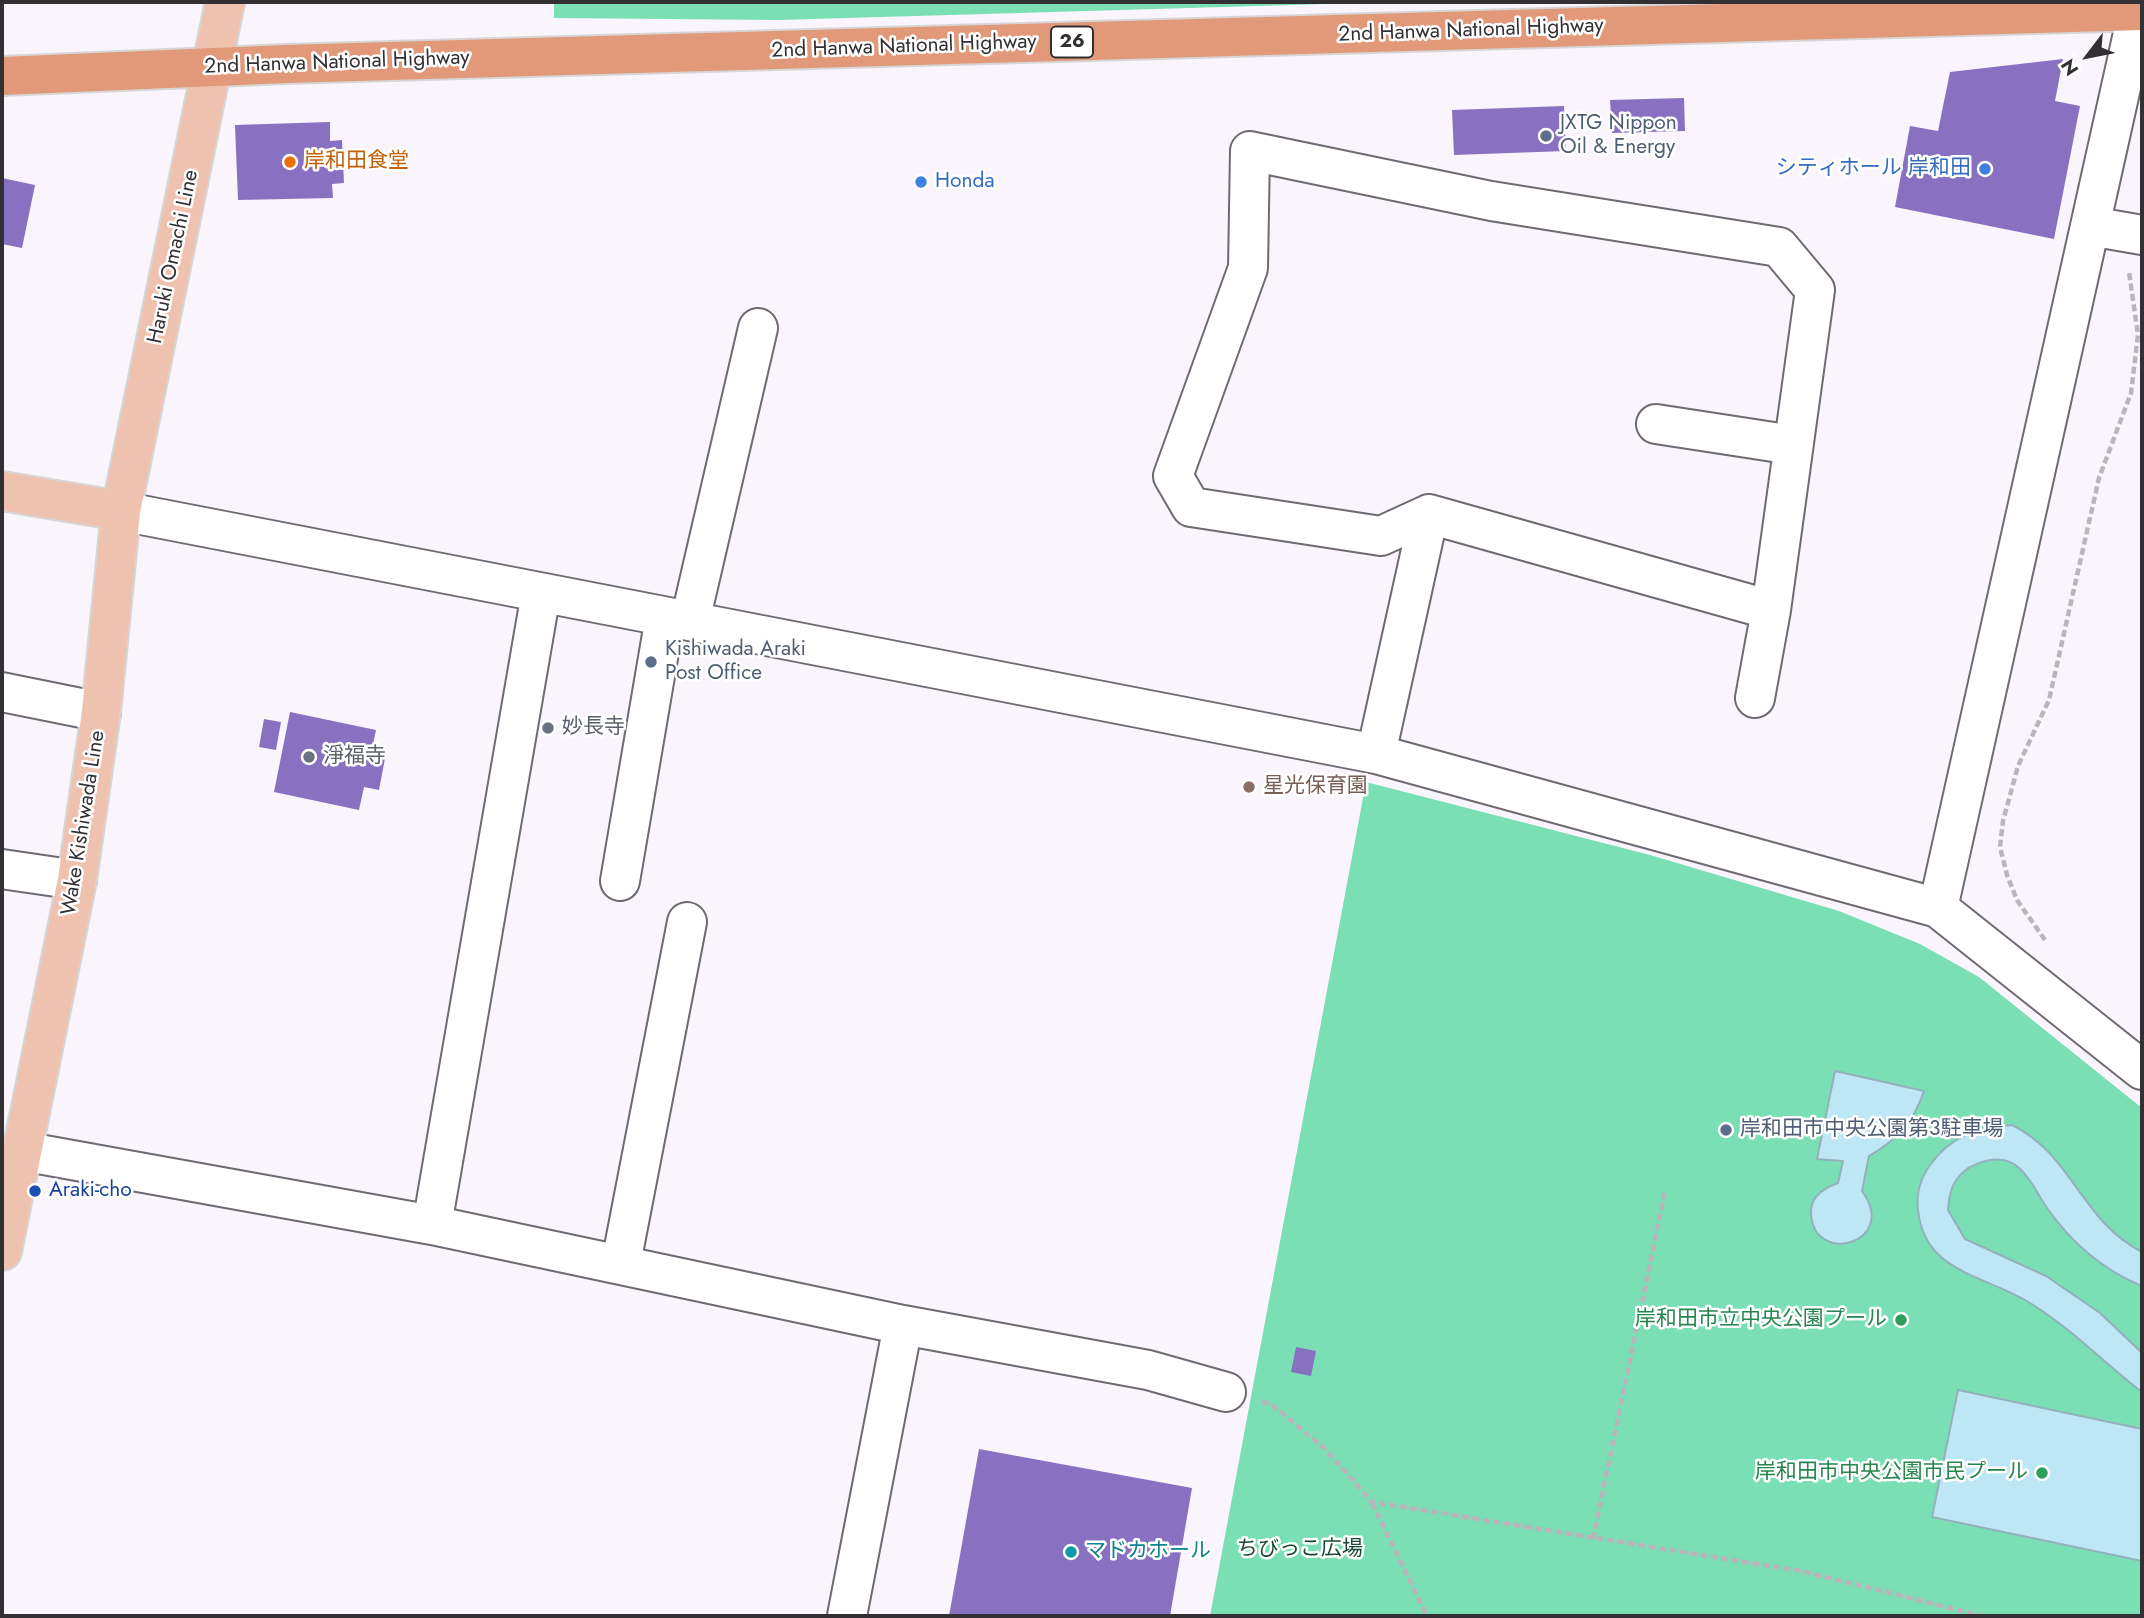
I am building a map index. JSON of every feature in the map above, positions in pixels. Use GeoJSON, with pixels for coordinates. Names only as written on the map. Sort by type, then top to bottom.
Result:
{"type":"FeatureCollection","features":[{"type":"Feature","properties":{"kind":"highway","name":"2nd Hanwa National Highway"},"geometry":{"type":"LineString","coordinates":[[2,76],[213,67],[2140,8]]}},
{"type":"Feature","properties":{"kind":"main road","name":"Haruki Omachi Line"},"geometry":{"type":"LineString","coordinates":[[121,511],[225,2]]}},
{"type":"Feature","properties":{"kind":"main road"},"geometry":{"type":"LineString","coordinates":[[2,491],[121,511]]}},
{"type":"Feature","properties":{"kind":"main road","name":"Wake Kishiwada Line"},"geometry":{"type":"LineString","coordinates":[[2,1251],[77,880],[101,712],[121,511]]}},
{"type":"Feature","properties":{"kind":"street"},"geometry":{"type":"LineString","coordinates":[[1938,908],[2140,8]]}},
{"type":"Feature","properties":{"kind":"street"},"geometry":{"type":"LineString","coordinates":[[1755,698],[1771,610],[1815,290],[1779,247],[1491,201],[1250,151],[1248,268],[1173,476],[1191,506],[1381,536],[1429,514],[1771,610]]}},
{"type":"Feature","properties":{"kind":"street"},"geometry":{"type":"LineString","coordinates":[[2090,226],[2139,234]]}},
{"type":"Feature","properties":{"kind":"street"},"geometry":{"type":"LineString","coordinates":[[620,881],[677,619],[758,328]]}},
{"type":"Feature","properties":{"kind":"street"},"geometry":{"type":"LineString","coordinates":[[1656,424],[1793,445]]}},
{"type":"Feature","properties":{"kind":"street"},"geometry":{"type":"LineString","coordinates":[[121,511],[1376,754],[1938,908],[2142,1070]]}},
{"type":"Feature","properties":{"kind":"street"},"geometry":{"type":"LineString","coordinates":[[1376,754],[1429,514]]}},
{"type":"Feature","properties":{"kind":"street"},"geometry":{"type":"LineString","coordinates":[[432,1226],[541,593]]}},
{"type":"Feature","properties":{"kind":"street"},"geometry":{"type":"LineString","coordinates":[[2,692],[101,712]]}},
{"type":"Feature","properties":{"kind":"street"},"geometry":{"type":"LineString","coordinates":[[2,869],[77,880]]}},
{"type":"Feature","properties":{"kind":"street"},"geometry":{"type":"LineString","coordinates":[[621,1264],[687,922]]}},
{"type":"Feature","properties":{"kind":"street"},"geometry":{"type":"LineString","coordinates":[[22,1151],[432,1226],[903,1325],[1148,1370],[1226,1392]]}},
{"type":"Feature","properties":{"kind":"street"},"geometry":{"type":"LineString","coordinates":[[847,1616],[903,1325]]}},
{"type":"Feature","properties":{"kind":"path"},"geometry":{"type":"LineString","coordinates":[[2051,947],[2032,925],[2007,875],[2000,847],[2003,821],[2018,766],[2049,700],[2099,478],[2131,393],[2138,335],[2128,268],[2139,234]]}},
{"type":"Feature","properties":{"kind":"path"},"geometry":{"type":"LineString","coordinates":[[1593,1539],[1665,1191]]}},
{"type":"Feature","properties":{"kind":"path"},"geometry":{"type":"LineString","coordinates":[[1226,1392],[1271,1404],[1324,1448],[1372,1502],[1427,1616]]}},
{"type":"Feature","properties":{"kind":"path"},"geometry":{"type":"LineString","coordinates":[[1372,1502],[1801,1571],[1983,1616]]}},
{"type":"Feature","properties":{"kind":"green space"},"geometry":{"type":"Polygon","coordinates":[[[1394,2],[779,20],[554,18],[554,4],[1394,2]]]}},
{"type":"Feature","properties":{"kind":"green space","name":"ちびっこ広場"},"geometry":{"type":"Polygon","coordinates":[[[1366,782],[1650,855],[1839,911],[1920,944],[1979,977],[2142,1108],[2142,1616],[1210,1616],[1366,782]]]}},
{"type":"Feature","properties":{"kind":"water"},"geometry":{"type":"Polygon","coordinates":[[[1835,1071],[1924,1091],[1915,1112],[1903,1129],[1869,1156],[1862,1191],[1871,1209],[1870,1224],[1863,1235],[1852,1242],[1838,1243],[1825,1240],[1815,1230],[1811,1213],[1815,1197],[1838,1183],[1843,1161],[1817,1159],[1835,1071]]]}},
{"type":"Feature","properties":{"kind":"water"},"geometry":{"type":"Polygon","coordinates":[[[2012,1125],[2033,1138],[2049,1153],[2104,1223],[2121,1239],[2142,1252],[2142,1286],[2114,1272],[2077,1243],[2047,1208],[2027,1177],[2012,1163],[1995,1160],[1970,1167],[1953,1186],[1948,1210],[1965,1239],[2046,1276],[2100,1313],[2142,1353],[2142,1392],[2041,1310],[1943,1259],[1931,1246],[1923,1230],[1918,1210],[1918,1192],[1921,1181],[1938,1155],[1966,1135],[1987,1128],[2012,1125]]]}},
{"type":"Feature","properties":{"kind":"water","name":"岸和田市中央公園市民プール"},"geometry":{"type":"Polygon","coordinates":[[[1958,1390],[2142,1429],[2142,1561],[1932,1517],[1958,1390]]]}},
{"type":"Feature","properties":{"kind":"building","name":"シティホール 岸和田"},"geometry":{"type":"Polygon","coordinates":[[[2063,59],[2055,101],[2080,106],[2054,239],[1895,207],[1910,126],[1938,131],[1950,72],[2063,59]]]}},
{"type":"Feature","properties":{"kind":"building"},"geometry":{"type":"Polygon","coordinates":[[[1684,98],[1685,131],[1612,133],[1610,100],[1684,98]]]}},
{"type":"Feature","properties":{"kind":"building"},"geometry":{"type":"Polygon","coordinates":[[[1564,106],[1566,151],[1454,155],[1452,110],[1564,106]]]}},
{"type":"Feature","properties":{"kind":"building","name":"岸和田食堂"},"geometry":{"type":"Polygon","coordinates":[[[330,122],[330,141],[342,140],[344,183],[332,184],[333,198],[238,200],[235,125],[330,122]]]}},
{"type":"Feature","properties":{"kind":"building"},"geometry":{"type":"Polygon","coordinates":[[[2,178],[35,185],[22,248],[2,244],[2,178]]]}},
{"type":"Feature","properties":{"kind":"building"},"geometry":{"type":"Polygon","coordinates":[[[290,712],[376,730],[372,749],[386,753],[379,790],[364,787],[359,810],[274,792],[290,712]]]}},
{"type":"Feature","properties":{"kind":"building"},"geometry":{"type":"Polygon","coordinates":[[[264,719],[281,722],[276,750],[259,747],[264,719]]]}},
{"type":"Feature","properties":{"kind":"building"},"geometry":{"type":"Polygon","coordinates":[[[1296,1347],[1316,1351],[1311,1376],[1291,1372],[1296,1347]]]}},
{"type":"Feature","properties":{"kind":"building","name":"マドカホール"},"geometry":{"type":"Polygon","coordinates":[[[979,1449],[1192,1488],[1170,1616],[949,1616],[979,1449]]]}},
{"type":"Feature","properties":{"kind":"place","name":"JXTG Nippon Oil & Energy"},"geometry":{"type":"Point","coordinates":[1546,136]}},
{"type":"Feature","properties":{"kind":"place","name":"岸和田食堂"},"geometry":{"type":"Point","coordinates":[290,162]}},
{"type":"Feature","properties":{"kind":"place","name":"シティホール 岸和田"},"geometry":{"type":"Point","coordinates":[1985,169]}},
{"type":"Feature","properties":{"kind":"place","name":"Honda"},"geometry":{"type":"Point","coordinates":[921,182]}},
{"type":"Feature","properties":{"kind":"place","name":"Kishiwada Araki Post Office"},"geometry":{"type":"Point","coordinates":[651,662]}},
{"type":"Feature","properties":{"kind":"place","name":"妙長寺"},"geometry":{"type":"Point","coordinates":[548,728]}},
{"type":"Feature","properties":{"kind":"place","name":"淨福寺"},"geometry":{"type":"Point","coordinates":[309,757]}},
{"type":"Feature","properties":{"kind":"place","name":"星光保育園"},"geometry":{"type":"Point","coordinates":[1249,787]}},
{"type":"Feature","properties":{"kind":"place","name":"岸和田市中央公園第3駐車場"},"geometry":{"type":"Point","coordinates":[1726,1130]}},
{"type":"Feature","properties":{"kind":"place","name":"Araki-cho"},"geometry":{"type":"Point","coordinates":[35,1191]}},
{"type":"Feature","properties":{"kind":"place","name":"岸和田市立中央公園プール"},"geometry":{"type":"Point","coordinates":[1901,1320]}},
{"type":"Feature","properties":{"kind":"place","name":"岸和田市中央公園市民プール"},"geometry":{"type":"Point","coordinates":[2042,1473]}},
{"type":"Feature","properties":{"kind":"place","name":"マドカホール"},"geometry":{"type":"Point","coordinates":[1071,1552]}}]}
